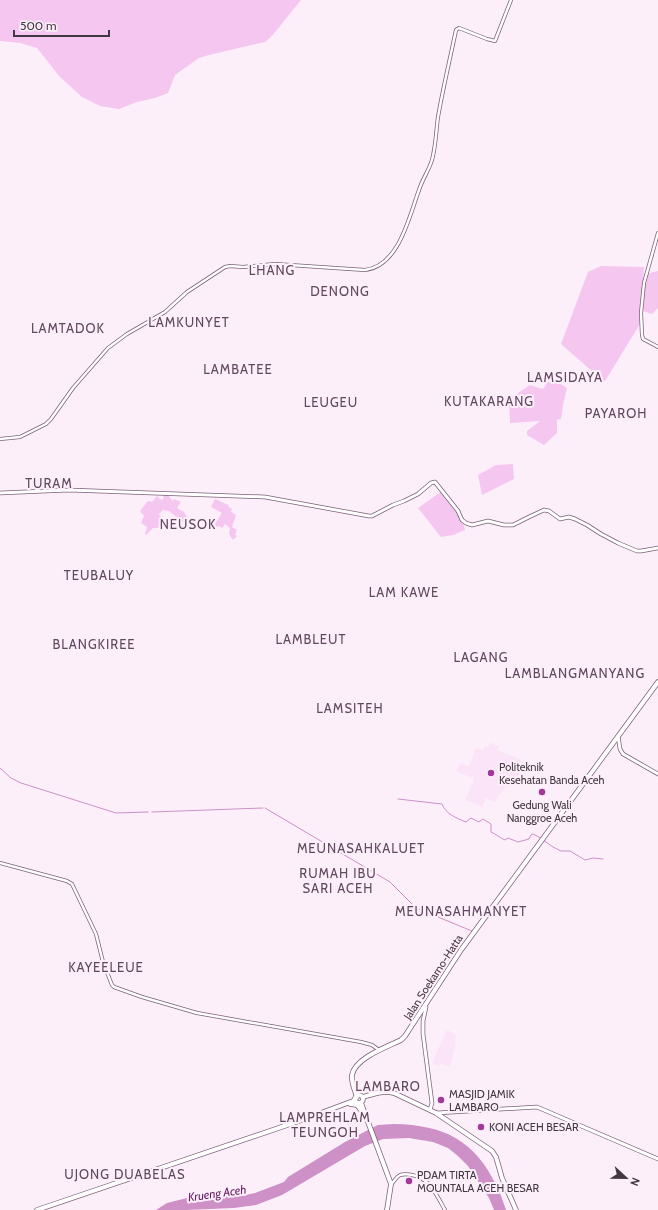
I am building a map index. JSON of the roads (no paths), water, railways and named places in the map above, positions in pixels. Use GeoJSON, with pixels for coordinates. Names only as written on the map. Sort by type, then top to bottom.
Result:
{"type":"FeatureCollection","features":[{"type":"Feature","properties":{"kind":"highway","name":"Jalan Soekarno-Hatta"},"geometry":{"type":"LineString","coordinates":[[360,1099],[355,1086],[355,1071],[364,1062],[401,1040],[405,1036],[453,963],[658,682]]}},
{"type":"Feature","properties":{"kind":"highway","name":"Jalan Soekarno-Hatta"},"geometry":{"type":"LineString","coordinates":[[618,737],[658,685]]}},
{"type":"Feature","properties":{"kind":"highway","name":"Jalan Soekarno-Hatta"},"geometry":{"type":"LineString","coordinates":[[360,1099],[352,1083],[354,1071],[362,1060],[380,1050],[404,1040],[436,989]]}},
{"type":"Feature","properties":{"kind":"highway"},"geometry":{"type":"LineString","coordinates":[[315,1115],[350,1104],[379,1092],[392,1092],[436,1113],[444,1115],[464,1133]]}},
{"type":"Feature","properties":{"kind":"highway"},"geometry":{"type":"LineString","coordinates":[[37,1210],[353,1101],[386,1093],[434,1114],[495,1154],[504,1184],[516,1210]]}},
{"type":"Feature","properties":{"kind":"highway"},"geometry":{"type":"LineString","coordinates":[[360,1099],[361,1110]]}},
{"type":"Feature","properties":{"kind":"highway"},"geometry":{"type":"LineString","coordinates":[[360,1099],[368,1126]]}},
{"type":"Feature","properties":{"kind":"highway"},"geometry":{"type":"LineString","coordinates":[[350,1104],[357,1105],[361,1110],[390,1182],[386,1210]]}},
{"type":"Feature","properties":{"kind":"main road"},"geometry":{"type":"LineString","coordinates":[[0,493],[70,490],[265,497],[372,516],[393,504],[404,501],[418,494],[431,483],[435,482],[458,511],[462,520],[472,526],[488,521],[504,525],[513,525],[536,513],[546,510],[558,518],[569,517],[581,522],[632,549],[640,551],[658,548]]}},
{"type":"Feature","properties":{"kind":"main road"},"geometry":{"type":"LineString","coordinates":[[618,737],[620,749],[623,754],[658,774]]}},
{"type":"Feature","properties":{"kind":"main road"},"geometry":{"type":"LineString","coordinates":[[426,1007],[422,1028],[432,1103],[430,1110]]}},
{"type":"Feature","properties":{"kind":"main road"},"geometry":{"type":"LineString","coordinates":[[444,1115],[537,1107],[658,1159]]}},
{"type":"Feature","properties":{"kind":"street"},"geometry":{"type":"LineString","coordinates":[[0,439],[20,437],[46,424],[108,348],[127,334],[165,312],[188,292],[225,267],[276,264],[365,270],[379,265],[396,247],[404,232],[433,156],[438,117],[456,30],[460,29],[495,41],[511,0]]}},
{"type":"Feature","properties":{"kind":"street"},"geometry":{"type":"LineString","coordinates":[[658,232],[645,278],[641,313],[643,339],[658,347]]}},
{"type":"Feature","properties":{"kind":"street"},"geometry":{"type":"LineString","coordinates":[[0,863],[67,881],[72,884],[96,934],[103,962],[114,987],[142,998],[197,1012],[365,1043],[380,1050]]}},
{"type":"Feature","properties":{"kind":"street"},"geometry":{"type":"LineString","coordinates":[[390,1182],[400,1175],[409,1174],[419,1177],[429,1184],[445,1210]]}},
{"type":"Feature","properties":{"kind":"waterway"},"geometry":{"type":"LineString","coordinates":[[0,768],[11,778],[21,783],[116,813],[148,812]]}},
{"type":"Feature","properties":{"kind":"waterway"},"geometry":{"type":"LineString","coordinates":[[398,799],[442,804],[449,813],[466,822],[471,818],[479,822],[483,819],[491,824],[491,832],[505,840],[508,838],[518,842],[529,839],[533,834],[541,838]]}},
{"type":"Feature","properties":{"kind":"waterway"},"geometry":{"type":"LineString","coordinates":[[152,812],[263,808]]}},
{"type":"Feature","properties":{"kind":"waterway"},"geometry":{"type":"LineString","coordinates":[[265,808],[390,882],[398,890]]}},
{"type":"Feature","properties":{"kind":"waterway"},"geometry":{"type":"LineString","coordinates":[[543,840],[561,851],[570,851],[585,860],[593,858],[603,859]]}},
{"type":"Feature","properties":{"kind":"waterway"},"geometry":{"type":"LineString","coordinates":[[398,890],[416,908],[472,931]]}},
{"type":"Feature","properties":{"kind":"place","name":"Politeknik Kesehatan Banda Aceh"},"geometry":{"type":"Point","coordinates":[491,773]}},
{"type":"Feature","properties":{"kind":"place","name":"Gedung Wali Nanggroe Aceh"},"geometry":{"type":"Point","coordinates":[542,792]}},
{"type":"Feature","properties":{"kind":"place","name":"MASJID JAMIK LAMBARO"},"geometry":{"type":"Point","coordinates":[441,1100]}},
{"type":"Feature","properties":{"kind":"place","name":"KONI ACEH BESAR"},"geometry":{"type":"Point","coordinates":[481,1127]}},
{"type":"Feature","properties":{"kind":"place","name":"PDAM TIRTA MOUNTALA ACEH BESAR"},"geometry":{"type":"Point","coordinates":[409,1181]}},
{"type":"Feature","properties":{"kind":"district","name":"LHANG"},"geometry":{"type":"Point","coordinates":[272,270]}},
{"type":"Feature","properties":{"kind":"district","name":"DENONG"},"geometry":{"type":"Point","coordinates":[340,291]}},
{"type":"Feature","properties":{"kind":"district","name":"LAMKUNYET"},"geometry":{"type":"Point","coordinates":[189,322]}},
{"type":"Feature","properties":{"kind":"district","name":"LAMTADOK"},"geometry":{"type":"Point","coordinates":[68,328]}},
{"type":"Feature","properties":{"kind":"district","name":"LAMBATEE"},"geometry":{"type":"Point","coordinates":[238,369]}},
{"type":"Feature","properties":{"kind":"district","name":"LAMSIDAYA"},"geometry":{"type":"Point","coordinates":[565,377]}},
{"type":"Feature","properties":{"kind":"district","name":"KUTAKARANG"},"geometry":{"type":"Point","coordinates":[489,401]}},
{"type":"Feature","properties":{"kind":"district","name":"LEUGEU"},"geometry":{"type":"Point","coordinates":[331,402]}},
{"type":"Feature","properties":{"kind":"district","name":"PAYAROH"},"geometry":{"type":"Point","coordinates":[616,413]}},
{"type":"Feature","properties":{"kind":"district","name":"TURAM"},"geometry":{"type":"Point","coordinates":[49,483]}},
{"type":"Feature","properties":{"kind":"district","name":"NEUSOK"},"geometry":{"type":"Point","coordinates":[188,524]}},
{"type":"Feature","properties":{"kind":"district","name":"TEUBALUY"},"geometry":{"type":"Point","coordinates":[99,575]}},
{"type":"Feature","properties":{"kind":"district","name":"LAM KAWE"},"geometry":{"type":"Point","coordinates":[404,592]}},
{"type":"Feature","properties":{"kind":"district","name":"LAMBLEUT"},"geometry":{"type":"Point","coordinates":[311,639]}},
{"type":"Feature","properties":{"kind":"district","name":"BLANGKIREE"},"geometry":{"type":"Point","coordinates":[94,644]}},
{"type":"Feature","properties":{"kind":"district","name":"LAGANG"},"geometry":{"type":"Point","coordinates":[481,657]}},
{"type":"Feature","properties":{"kind":"district","name":"LAMBLANGMANYANG"},"geometry":{"type":"Point","coordinates":[575,673]}},
{"type":"Feature","properties":{"kind":"district","name":"LAMSITEH"},"geometry":{"type":"Point","coordinates":[350,708]}},
{"type":"Feature","properties":{"kind":"district","name":"MEUNASAHKALUET"},"geometry":{"type":"Point","coordinates":[361,848]}},
{"type":"Feature","properties":{"kind":"district","name":"RUMAH IBU SARI ACEH"},"geometry":{"type":"Point","coordinates":[338,880]}},
{"type":"Feature","properties":{"kind":"district","name":"MEUNASAHMANYET"},"geometry":{"type":"Point","coordinates":[461,911]}},
{"type":"Feature","properties":{"kind":"district","name":"KAYEELEUE"},"geometry":{"type":"Point","coordinates":[106,967]}},
{"type":"Feature","properties":{"kind":"district","name":"LAMBARO"},"geometry":{"type":"Point","coordinates":[388,1086]}},
{"type":"Feature","properties":{"kind":"district","name":"LAMPREHLAM TEUNGOH"},"geometry":{"type":"Point","coordinates":[325,1124]}},
{"type":"Feature","properties":{"kind":"district","name":"UJONG DUABELAS"},"geometry":{"type":"Point","coordinates":[125,1174]}},
{"type":"Feature","properties":{"kind":"water label","name":"Krueng Aceh"},"geometry":{"type":"Point","coordinates":[217,1193]}}]}
